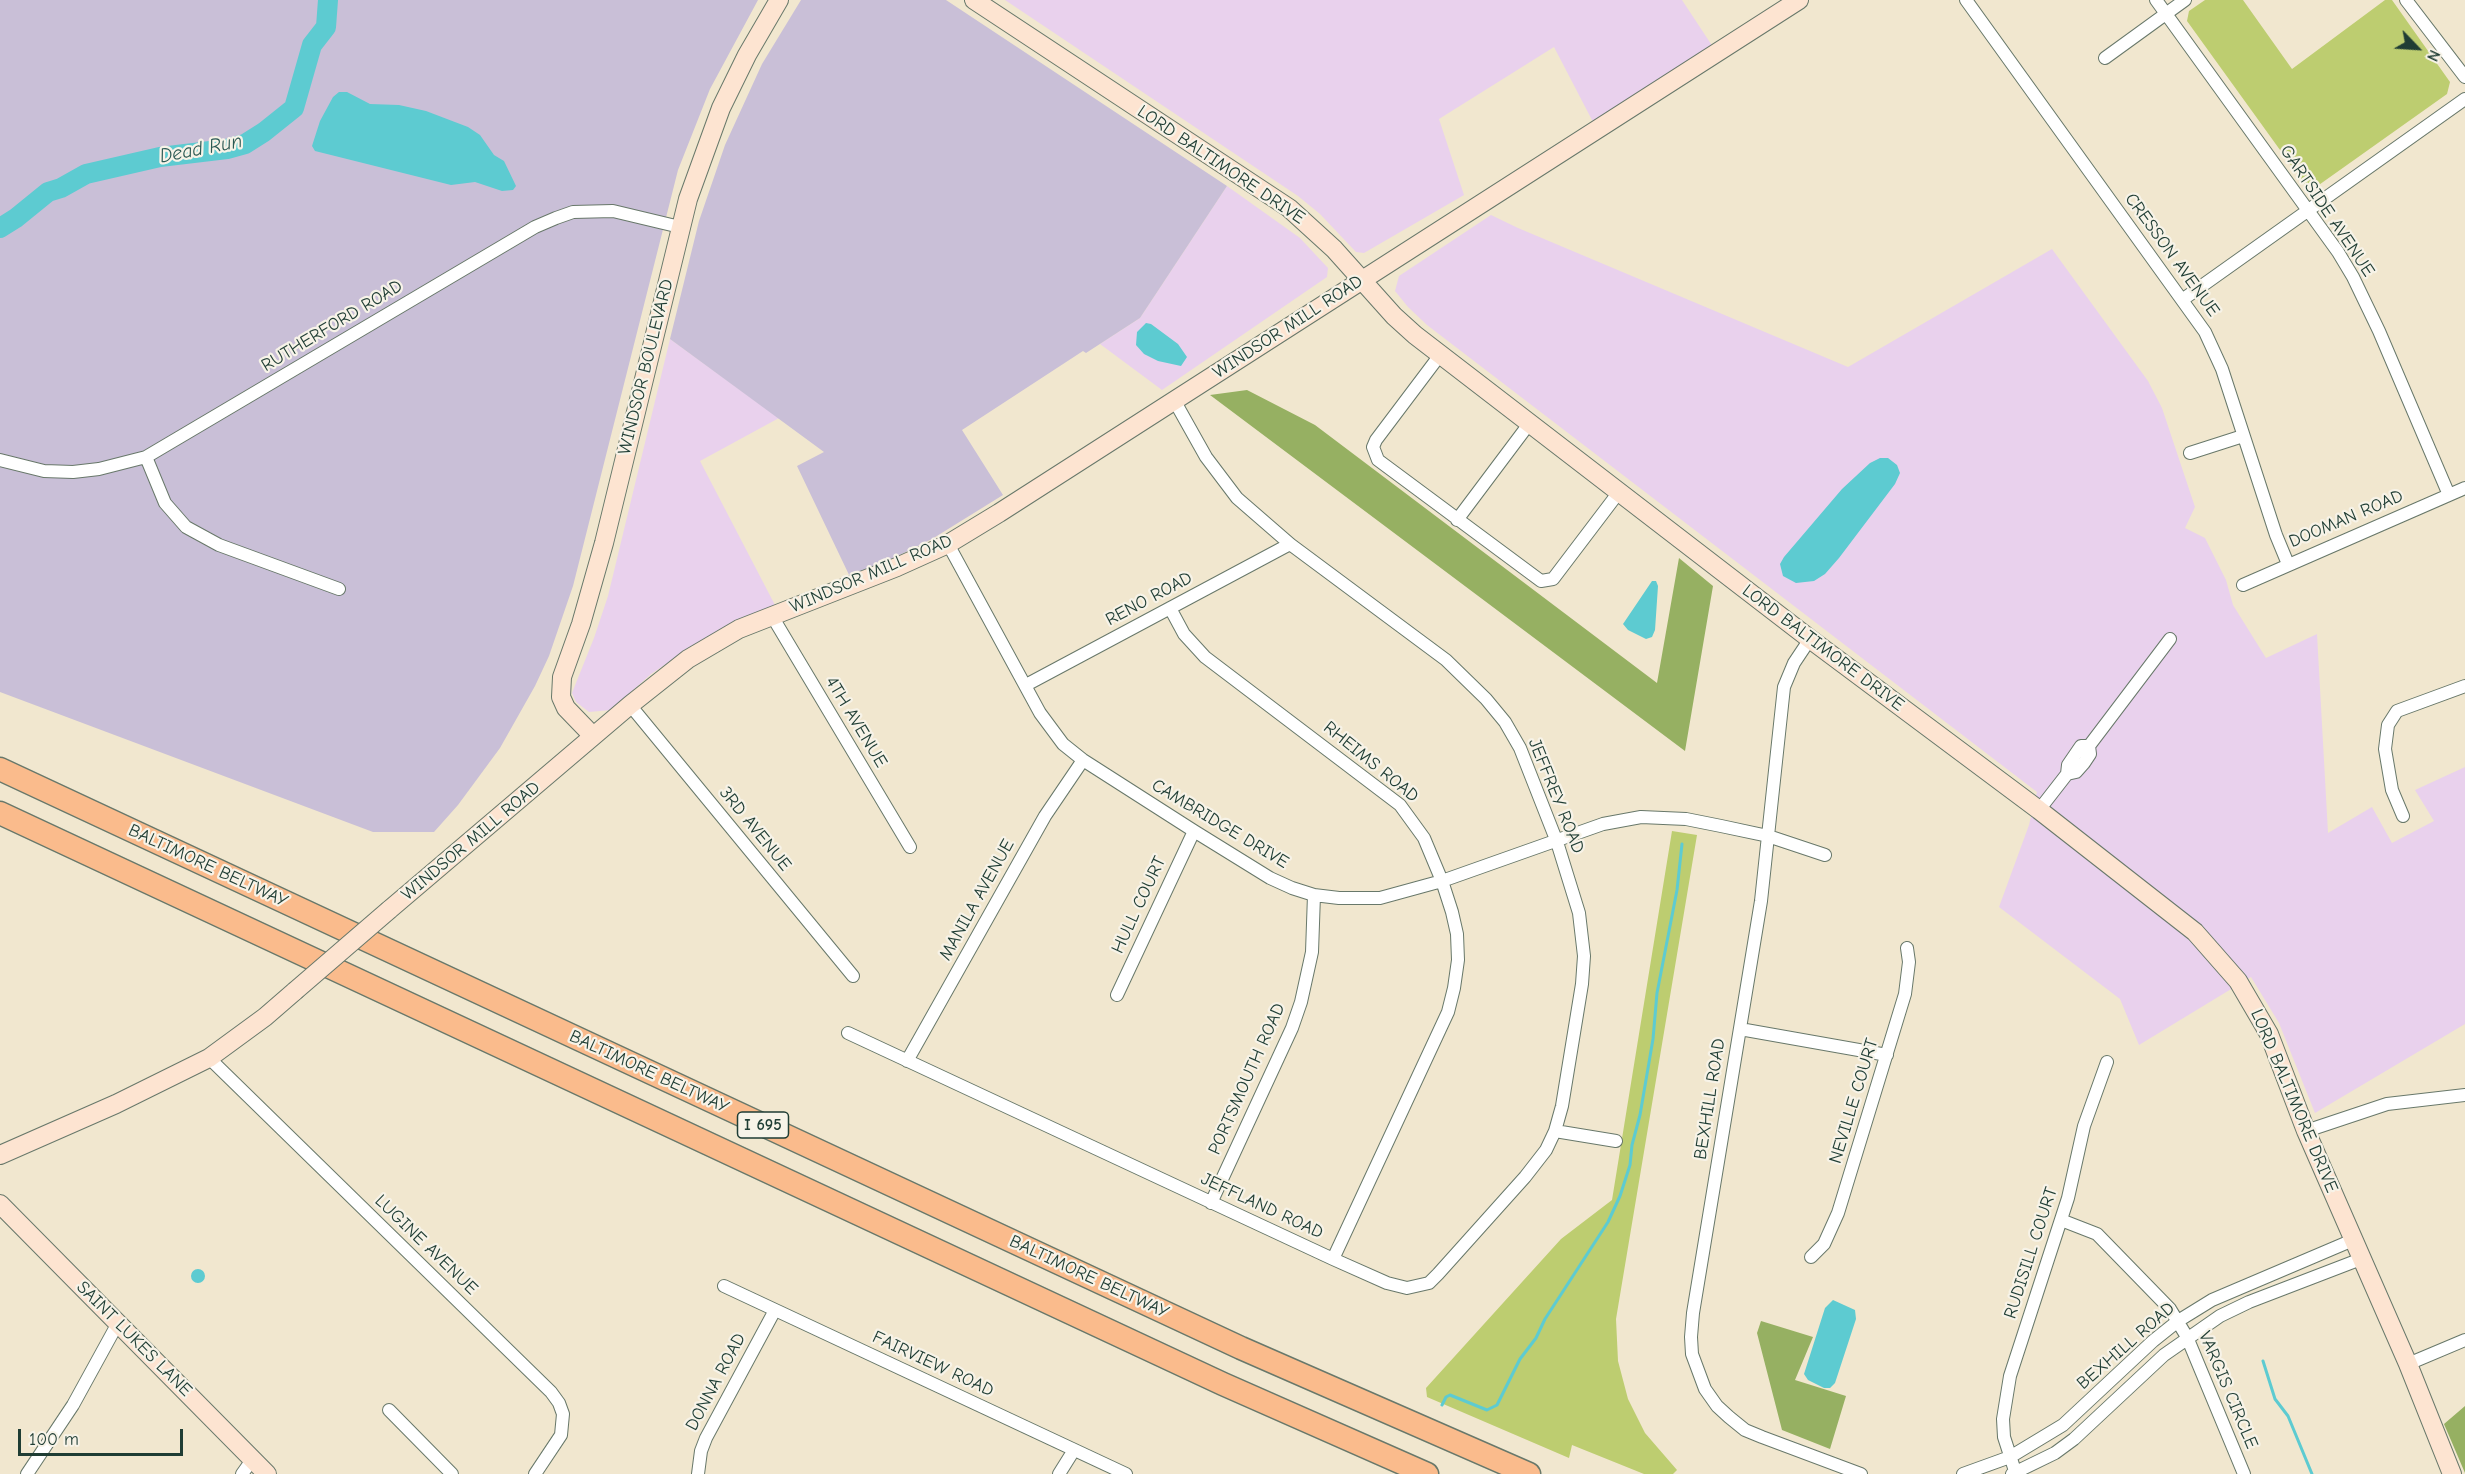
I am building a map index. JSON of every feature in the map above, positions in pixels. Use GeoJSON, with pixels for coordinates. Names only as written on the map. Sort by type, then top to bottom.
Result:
{"type":"FeatureCollection","features":[{"type":"Feature","properties":{"kind":"highway","name":"BALTIMORE BELTWAY"},"geometry":{"type":"LineString","coordinates":[[0,769],[1241,1348],[1529,1474]]}},
{"type":"Feature","properties":{"kind":"highway","name":"I 695"},"geometry":{"type":"LineString","coordinates":[[0,813],[1223,1384],[1427,1474]]}},
{"type":"Feature","properties":{"kind":"main road","name":"WINDSOR BOULEVARD"},"geometry":{"type":"LineString","coordinates":[[593,736],[566,708],[561,697],[562,677],[598,566],[687,199],[722,108],[747,55],[779,0]]}},
{"type":"Feature","properties":{"kind":"main road","name":"LORD BALTIMORE DRIVE"},"geometry":{"type":"LineString","coordinates":[[974,0],[1289,208],[1326,241],[1394,316],[1440,355],[1810,639],[2039,810],[2172,913],[2219,957],[2244,989],[2269,1034],[2306,1131],[2408,1364],[2452,1474]]}},
{"type":"Feature","properties":{"kind":"main road","name":"WINDSOR MILL ROAD"},"geometry":{"type":"LineString","coordinates":[[0,1155],[116,1104],[208,1058],[265,1017],[630,705],[688,659],[717,640],[948,544],[1799,0]]}},
{"type":"Feature","properties":{"kind":"main road","name":"SAINT LUKES LANE"},"geometry":{"type":"LineString","coordinates":[[0,1204],[118,1323],[247,1467],[267,1474]]}},
{"type":"Feature","properties":{"kind":"street","name":"CRESSON AVENUE"},"geometry":{"type":"LineString","coordinates":[[1966,0],[2182,300],[2214,349],[2276,535],[2288,564]]}},
{"type":"Feature","properties":{"kind":"street","name":"GARTSIDE AVENUE"},"geometry":{"type":"LineString","coordinates":[[2156,0],[2338,252],[2364,299],[2449,495]]}},
{"type":"Feature","properties":{"kind":"street"},"geometry":{"type":"LineString","coordinates":[[2105,58],[2185,0]]}},
{"type":"Feature","properties":{"kind":"street"},"geometry":{"type":"LineString","coordinates":[[2406,0],[2465,78]]}},
{"type":"Feature","properties":{"kind":"street"},"geometry":{"type":"LineString","coordinates":[[2182,300],[2465,99]]}},
{"type":"Feature","properties":{"kind":"street","name":"RUTHERFORD ROAD"},"geometry":{"type":"LineString","coordinates":[[0,460],[44,471],[73,472],[107,468],[146,457],[535,227],[573,212],[592,210],[632,215],[680,228]]}},
{"type":"Feature","properties":{"kind":"street"},"geometry":{"type":"LineString","coordinates":[[1440,355],[1373,447],[1378,460],[1456,520],[1533,577],[1548,581],[1553,579],[1619,492]]}},
{"type":"Feature","properties":{"kind":"street","name":"JEFFREY ROAD"},"geometry":{"type":"LineString","coordinates":[[1174,400],[1219,476],[1257,517],[1446,660],[1486,699],[1520,748],[1557,842],[1580,913],[1584,956],[1582,984],[1562,1106],[1555,1131]]}},
{"type":"Feature","properties":{"kind":"street"},"geometry":{"type":"LineString","coordinates":[[1456,520],[1529,424]]}},
{"type":"Feature","properties":{"kind":"street"},"geometry":{"type":"LineString","coordinates":[[2190,453],[2243,436]]}},
{"type":"Feature","properties":{"kind":"street"},"geometry":{"type":"LineString","coordinates":[[146,457],[165,503],[186,527],[219,545],[339,589]]}},
{"type":"Feature","properties":{"kind":"street","name":"DOOMAN ROAD"},"geometry":{"type":"LineString","coordinates":[[2243,585],[2465,488]]}},
{"type":"Feature","properties":{"kind":"street","name":"CAMBRIDGE DRIVE"},"geometry":{"type":"LineString","coordinates":[[948,544],[1052,730],[1083,760],[1270,878],[1314,895],[1349,899],[1380,898],[1557,842],[1603,824],[1641,817],[1686,819],[1768,836],[1825,855]]}},
{"type":"Feature","properties":{"kind":"street","name":"RENO ROAD"},"geometry":{"type":"LineString","coordinates":[[1026,685],[1290,544]]}},
{"type":"Feature","properties":{"kind":"street","name":"RHEIMS ROAD"},"geometry":{"type":"LineString","coordinates":[[1170,608],[1184,634],[1204,657],[1400,805],[1424,838],[1442,880],[1456,934],[1458,960],[1450,1004],[1333,1259]]}},
{"type":"Feature","properties":{"kind":"street","name":"4TH AVENUE"},"geometry":{"type":"LineString","coordinates":[[772,616],[910,847]]}},
{"type":"Feature","properties":{"kind":"street","name":"BEXHILL ROAD"},"geometry":{"type":"LineString","coordinates":[[1810,639],[1794,663],[1784,687],[1762,892],[1692,1313],[1692,1354],[1705,1389],[1717,1406],[1745,1430],[1861,1474]]}},
{"type":"Feature","properties":{"kind":"street"},"geometry":{"type":"LineString","coordinates":[[2039,810],[2067,774],[2067,765],[2081,746],[2089,746],[2170,639]]}},
{"type":"Feature","properties":{"kind":"street"},"geometry":{"type":"LineString","coordinates":[[2403,816],[2392,790],[2385,750],[2388,725],[2397,711],[2465,686]]}},
{"type":"Feature","properties":{"kind":"street","name":"3RD AVENUE"},"geometry":{"type":"LineString","coordinates":[[630,705],[853,976]]}},
{"type":"Feature","properties":{"kind":"street","name":"MANILA AVENUE"},"geometry":{"type":"LineString","coordinates":[[907,1061],[1045,816],[1083,760]]}},
{"type":"Feature","properties":{"kind":"street","name":"HULL COURT"},"geometry":{"type":"LineString","coordinates":[[1117,995],[1194,831]]}},
{"type":"Feature","properties":{"kind":"street","name":"PORTSMOUTH ROAD"},"geometry":{"type":"LineString","coordinates":[[1211,1203],[1292,1028],[1301,1002],[1312,952],[1314,895]]}},
{"type":"Feature","properties":{"kind":"street","name":"NEVILLE COURT"},"geometry":{"type":"LineString","coordinates":[[1811,1257],[1824,1244],[1835,1222],[1887,1055],[1905,994],[1909,962],[1907,948]]}},
{"type":"Feature","properties":{"kind":"street"},"geometry":{"type":"LineString","coordinates":[[1740,1029],[1887,1055]]}},
{"type":"Feature","properties":{"kind":"street","name":"JEFFLAND ROAD"},"geometry":{"type":"LineString","coordinates":[[848,1033],[1211,1203],[1396,1286],[1417,1287],[1429,1282],[1525,1178],[1546,1150],[1555,1131]]}},
{"type":"Feature","properties":{"kind":"street","name":"LUGINE AVENUE"},"geometry":{"type":"LineString","coordinates":[[208,1058],[551,1392],[563,1414],[561,1435],[535,1474]]}},
{"type":"Feature","properties":{"kind":"street","name":"RUDISILL COURT"},"geometry":{"type":"LineString","coordinates":[[2014,1474],[2004,1437],[2002,1419],[2006,1392],[2075,1173],[2084,1126],[2107,1062]]}},
{"type":"Feature","properties":{"kind":"street"},"geometry":{"type":"LineString","coordinates":[[2306,1131],[2387,1104],[2465,1095]]}},
{"type":"Feature","properties":{"kind":"street"},"geometry":{"type":"LineString","coordinates":[[1555,1131],[1616,1141]]}},
{"type":"Feature","properties":{"kind":"street","name":"VARGIS CIRCLE"},"geometry":{"type":"LineString","coordinates":[[2061,1220],[2097,1234],[2170,1309],[2187,1337],[2244,1474]]}},
{"type":"Feature","properties":{"kind":"street","name":"BEXHILL ROAD"},"geometry":{"type":"LineString","coordinates":[[1963,1474],[2010,1457],[2064,1425],[2153,1341],[2178,1321],[2212,1300],[2352,1240]]}},
{"type":"Feature","properties":{"kind":"street","name":"BEXHILL ROAD"},"geometry":{"type":"LineString","coordinates":[[2014,1474],[2055,1453],[2074,1439],[2164,1355],[2187,1337],[2249,1302],[2361,1259]]}},
{"type":"Feature","properties":{"kind":"street","name":"FAIRVIEW ROAD"},"geometry":{"type":"LineString","coordinates":[[724,1286],[1126,1474]]}},
{"type":"Feature","properties":{"kind":"street","name":"DONNA ROAD"},"geometry":{"type":"LineString","coordinates":[[698,1474],[701,1451],[706,1438],[775,1310]]}},
{"type":"Feature","properties":{"kind":"street"},"geometry":{"type":"LineString","coordinates":[[27,1474],[73,1406],[118,1323]]}},
{"type":"Feature","properties":{"kind":"street"},"geometry":{"type":"LineString","coordinates":[[2408,1364],[2465,1340]]}},
{"type":"Feature","properties":{"kind":"street"},"geometry":{"type":"LineString","coordinates":[[389,1410],[452,1474]]}},
{"type":"Feature","properties":{"kind":"street"},"geometry":{"type":"LineString","coordinates":[[1059,1474],[1074,1450]]}},
{"type":"Feature","properties":{"kind":"shaded area"},"geometry":{"type":"Polygon","coordinates":[[[0,0],[758,0],[710,89],[678,170],[573,586],[549,656],[500,748],[458,805],[434,832],[373,832],[0,692],[0,0]]]}},
{"type":"Feature","properties":{"kind":"shaded area"},"geometry":{"type":"Polygon","coordinates":[[[801,0],[946,0],[1227,186],[1140,318],[1086,353],[1083,351],[962,430],[1003,495],[932,539],[851,579],[797,466],[824,452],[670,339],[699,221],[725,145],[762,64],[801,0]]]}},
{"type":"Feature","properties":{"kind":"shaded area"},"geometry":{"type":"Polygon","coordinates":[[[1005,0],[1682,0],[1713,47],[1593,122],[1554,47],[1439,119],[1464,195],[1364,253],[1356,252],[1320,214],[1298,196],[1005,0]]]}},
{"type":"Feature","properties":{"kind":"shaded area"},"geometry":{"type":"Polygon","coordinates":[[[1227,186],[1300,238],[1328,268],[1327,277],[1162,390],[1100,344],[1140,318],[1227,186]]]}},
{"type":"Feature","properties":{"kind":"shaded area"},"geometry":{"type":"Polygon","coordinates":[[[1491,215],[1848,367],[2052,249],[2148,381],[2162,408],[2195,507],[2185,528],[2205,538],[2226,580],[2233,605],[2266,658],[2317,634],[2328,833],[2372,807],[2392,843],[2434,821],[2415,790],[2465,767],[2465,1024],[2315,1113],[2279,1023],[2251,977],[2139,1045],[2120,999],[1999,907],[2029,825],[2037,792],[1427,325],[1395,291],[1399,276],[1491,215]]]}},
{"type":"Feature","properties":{"kind":"shaded area"},"geometry":{"type":"Polygon","coordinates":[[[670,339],[779,418],[700,461],[776,607],[705,638],[651,674],[611,710],[589,712],[576,702],[572,693],[608,596],[670,339]]]}},
{"type":"Feature","properties":{"kind":"green space"},"geometry":{"type":"Polygon","coordinates":[[[2205,0],[2243,0],[2292,69],[2385,0],[2392,0],[2450,82],[2447,94],[2316,187],[2306,186],[2187,21],[2189,11],[2205,0]]]}},
{"type":"Feature","properties":{"kind":"green space"},"geometry":{"type":"Polygon","coordinates":[[[1247,390],[1315,425],[1657,683],[1679,558],[1713,586],[1685,751],[1210,395],[1247,390]]]}},
{"type":"Feature","properties":{"kind":"green space"},"geometry":{"type":"Polygon","coordinates":[[[1672,831],[1697,835],[1616,1319],[1618,1361],[1628,1399],[1645,1433],[1677,1470],[1673,1474],[1644,1474],[1572,1445],[1569,1458],[1427,1397],[1426,1388],[1561,1239],[1612,1200],[1672,831]]]}},
{"type":"Feature","properties":{"kind":"green space"},"geometry":{"type":"Polygon","coordinates":[[[1761,1321],[1813,1337],[1795,1380],[1846,1396],[1830,1449],[1782,1430],[1757,1333],[1761,1321]]]}},
{"type":"Feature","properties":{"kind":"green space"},"geometry":{"type":"Polygon","coordinates":[[[2465,1406],[2465,1473],[2444,1424],[2465,1406]]]}},
{"type":"Feature","properties":{"kind":"water"},"geometry":{"type":"Polygon","coordinates":[[[339,92],[347,92],[370,104],[399,105],[426,111],[468,127],[480,135],[494,155],[504,161],[516,186],[513,190],[502,191],[475,182],[451,185],[315,151],[312,146],[320,121],[333,97],[339,92]]]}},
{"type":"Feature","properties":{"kind":"water"},"geometry":{"type":"Polygon","coordinates":[[[1146,323],[1151,324],[1178,344],[1187,357],[1181,366],[1158,361],[1144,354],[1136,345],[1137,332],[1146,323]]]}},
{"type":"Feature","properties":{"kind":"water"},"geometry":{"type":"Polygon","coordinates":[[[1880,458],[1888,458],[1897,465],[1900,473],[1895,484],[1839,558],[1825,574],[1814,581],[1796,583],[1783,576],[1780,564],[1784,557],[1842,489],[1870,463],[1880,458]]]}},
{"type":"Feature","properties":{"kind":"water"},"geometry":{"type":"Polygon","coordinates":[[[1652,581],[1656,581],[1658,586],[1655,630],[1652,637],[1646,639],[1628,630],[1623,624],[1652,581]]]}},
{"type":"Feature","properties":{"kind":"water"},"geometry":{"type":"Polygon","coordinates":[[[198,1269],[203,1271],[205,1276],[203,1281],[198,1283],[193,1281],[191,1276],[193,1271],[198,1269]]]}},
{"type":"Feature","properties":{"kind":"water"},"geometry":{"type":"Polygon","coordinates":[[[1833,1300],[1855,1310],[1856,1319],[1835,1383],[1830,1388],[1824,1388],[1808,1380],[1804,1374],[1825,1308],[1833,1300]]]}},
{"type":"Feature","properties":{"kind":"waterway","name":"Dead Run"},"geometry":{"type":"LineString","coordinates":[[0,228],[48,192],[61,188],[86,174],[160,157],[227,149],[245,144],[264,132],[294,108],[312,45],[326,27],[328,0]]}},
{"type":"Feature","properties":{"kind":"waterway"},"geometry":{"type":"LineString","coordinates":[[1442,1405],[1446,1397],[1450,1395],[1487,1410],[1497,1405],[1520,1359],[1536,1338],[1545,1319],[1608,1222],[1620,1196],[1630,1165],[1632,1145],[1640,1115],[1653,1039],[1657,993],[1677,890],[1682,844]]}},
{"type":"Feature","properties":{"kind":"waterway"},"geometry":{"type":"LineString","coordinates":[[2263,1361],[2275,1399],[2288,1416],[2312,1474]]}}]}
